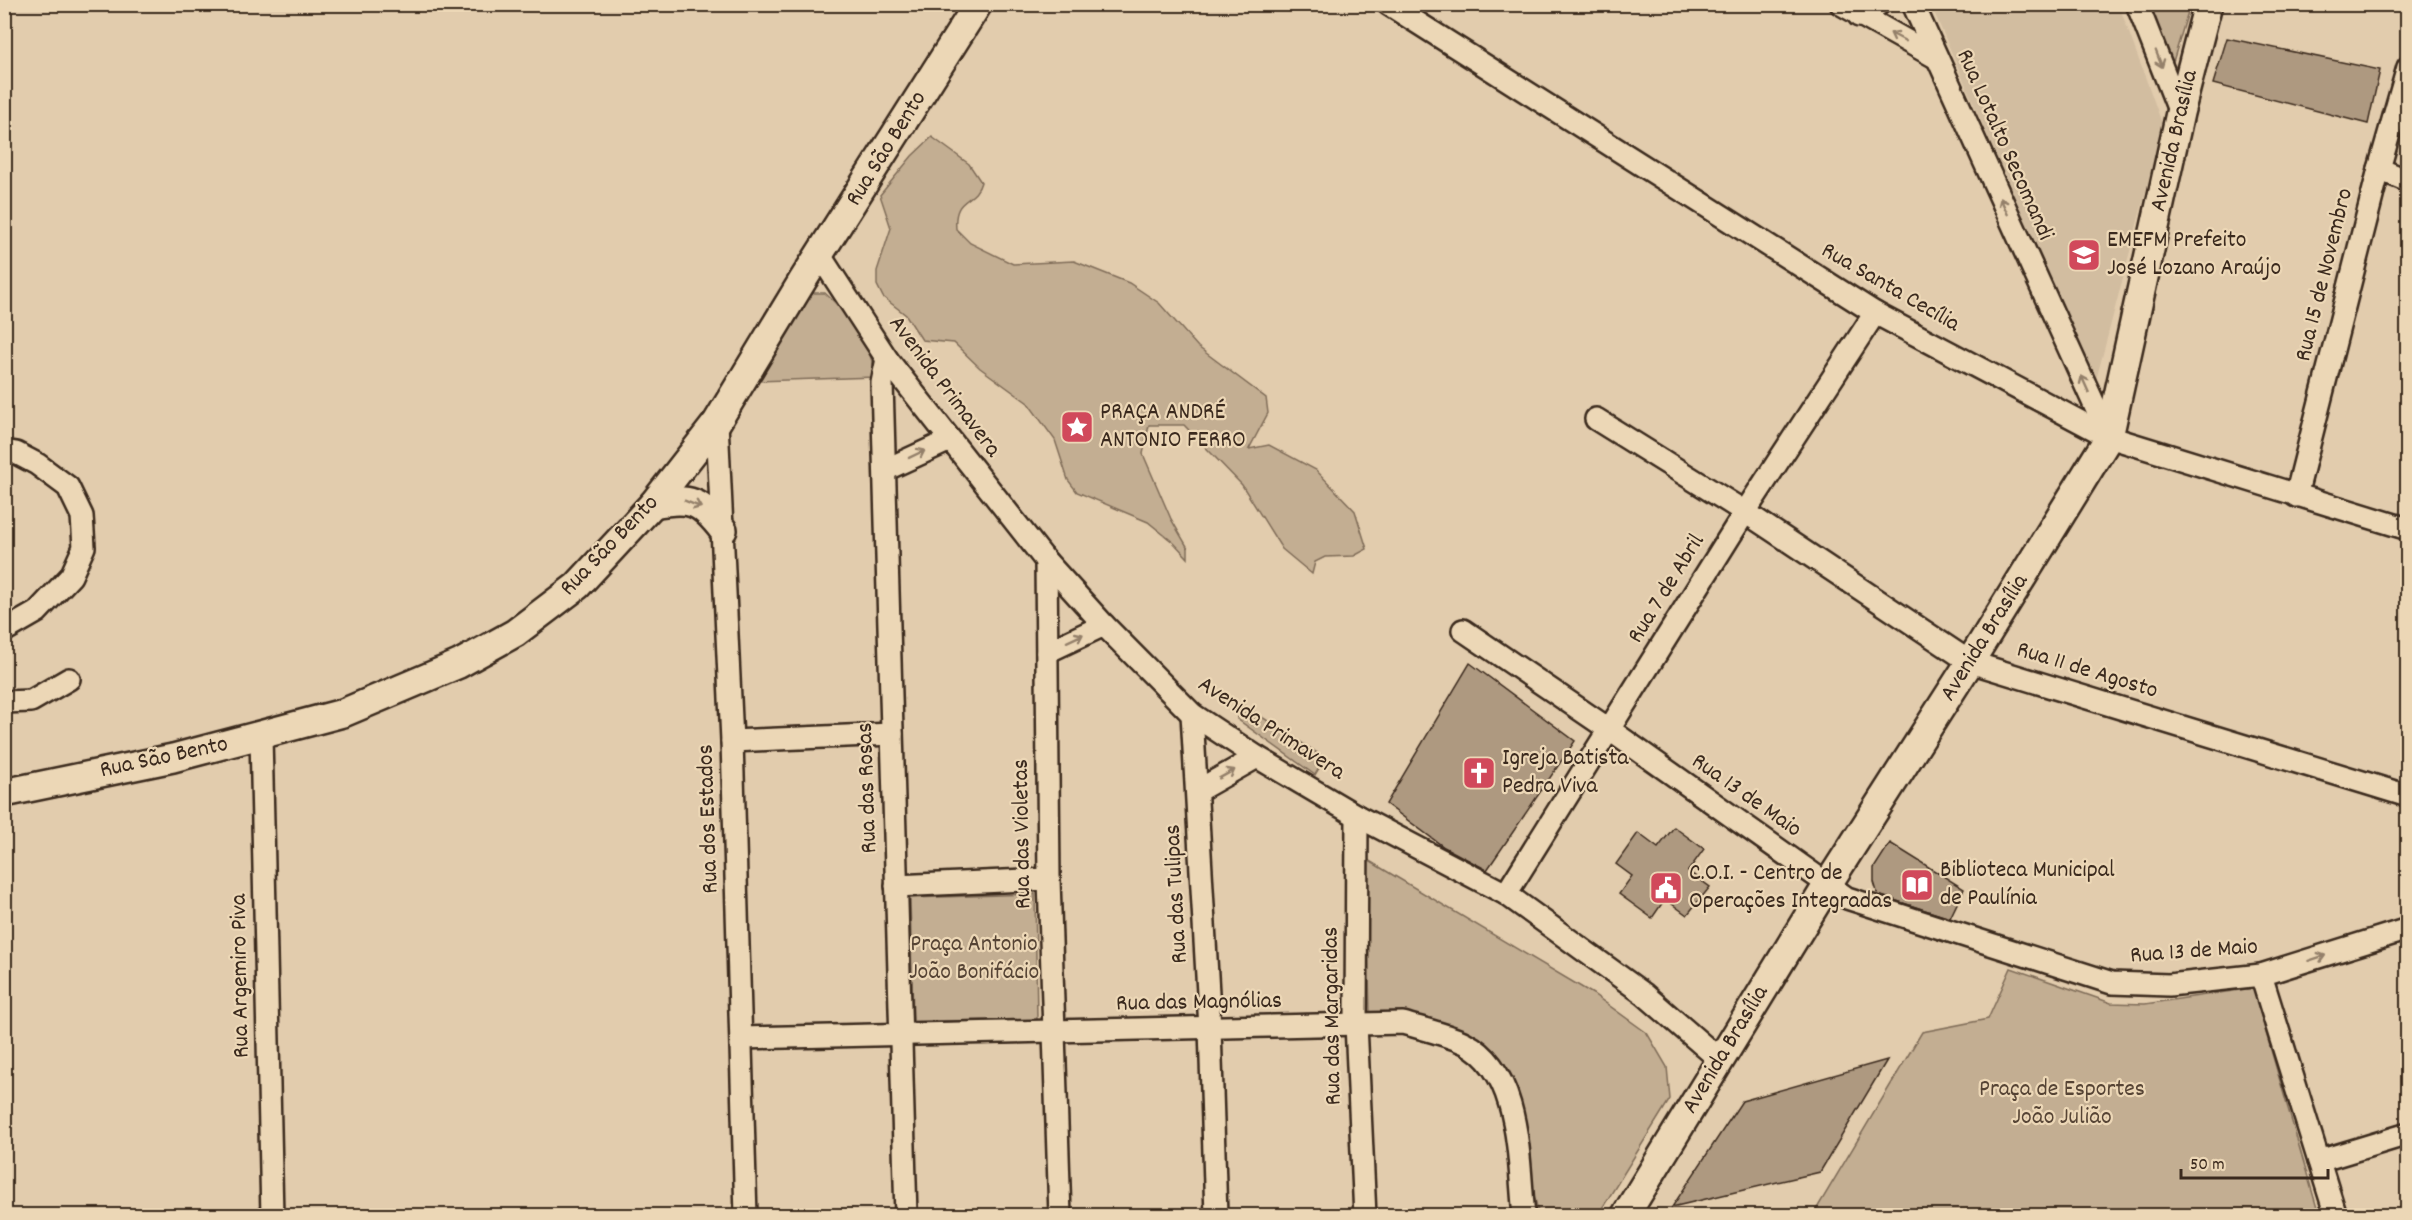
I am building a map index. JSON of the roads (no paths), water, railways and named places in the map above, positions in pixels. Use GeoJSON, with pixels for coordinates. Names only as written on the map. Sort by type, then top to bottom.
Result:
{"type":"FeatureCollection","features":[{"type":"Feature","properties":{"kind":"main road","name":"Rua São Bento"},"geometry":{"type":"LineString","coordinates":[[8,794],[173,758],[343,713],[459,664],[515,633],[577,586],[653,504],[717,422],[819,254],[978,4]]}},
{"type":"Feature","properties":{"kind":"main road","name":"Avenida Brasília"},"geometry":{"type":"LineString","coordinates":[[1625,1215],[1828,884],[1970,662],[2109,437],[2180,113],[2208,4]]}},
{"type":"Feature","properties":{"kind":"main road"},"geometry":{"type":"LineString","coordinates":[[653,504],[683,500],[694,502],[706,509],[723,530]]}},
{"type":"Feature","properties":{"kind":"street"},"geometry":{"type":"LineString","coordinates":[[1841,4],[1937,58]]}},
{"type":"Feature","properties":{"kind":"street"},"geometry":{"type":"LineString","coordinates":[[1859,16],[1879,4]]}},
{"type":"Feature","properties":{"kind":"street","name":"Rua Lotalto Secomandi"},"geometry":{"type":"LineString","coordinates":[[1913,4],[2109,437]]}},
{"type":"Feature","properties":{"kind":"street"},"geometry":{"type":"LineString","coordinates":[[2137,4],[2180,113]]}},
{"type":"Feature","properties":{"kind":"street","name":"Rua Santa Cecília"},"geometry":{"type":"LineString","coordinates":[[1390,5],[1875,313],[2109,437],[2408,529]]}},
{"type":"Feature","properties":{"kind":"street","name":"Rua 15 de Novembro"},"geometry":{"type":"LineString","coordinates":[[2296,495],[2379,169],[2408,67]]}},
{"type":"Feature","properties":{"kind":"street"},"geometry":{"type":"LineString","coordinates":[[2379,169],[2408,181]]}},
{"type":"Feature","properties":{"kind":"street","name":"Avenida Primavera"},"geometry":{"type":"LineString","coordinates":[[819,254],[887,359],[1046,561],[1104,625],[1192,714],[1257,757],[1357,816],[1506,894],[1644,994],[1719,1060]]}},
{"type":"Feature","properties":{"kind":"street","name":"Rua 7 de Abril"},"geometry":{"type":"LineString","coordinates":[[1506,894],[1745,513],[1875,313]]}},
{"type":"Feature","properties":{"kind":"street","name":"Rua das Rosas"},"geometry":{"type":"LineString","coordinates":[[887,359],[882,383],[906,1215]]}},
{"type":"Feature","properties":{"kind":"street","name":"Rua 11 de Agosto"},"geometry":{"type":"LineString","coordinates":[[1596,419],[1745,513],[1970,662],[2407,795]]}},
{"type":"Feature","properties":{"kind":"street","name":"Rua dos Estados"},"geometry":{"type":"LineString","coordinates":[[717,422],[732,741],[746,1215]]}},
{"type":"Feature","properties":{"kind":"street"},"geometry":{"type":"LineString","coordinates":[[885,470],[950,440]]}},
{"type":"Feature","properties":{"kind":"street"},"geometry":{"type":"LineString","coordinates":[[4,452],[15,453],[37,464],[68,487],[82,516],[84,547],[71,576],[37,612],[4,631]]}},
{"type":"Feature","properties":{"kind":"street","name":"Rua das Violetas"},"geometry":{"type":"LineString","coordinates":[[1046,561],[1048,879],[1060,1215]]}},
{"type":"Feature","properties":{"kind":"street"},"geometry":{"type":"LineString","coordinates":[[1047,652],[1104,625]]}},
{"type":"Feature","properties":{"kind":"street","name":"Rua 13 de Maio"},"geometry":{"type":"LineString","coordinates":[[1463,630],[1610,730],[1847,898],[2112,983],[2169,985],[2261,975],[2408,929]]}},
{"type":"Feature","properties":{"kind":"street"},"geometry":{"type":"LineString","coordinates":[[4,702],[31,701],[69,680]]}},
{"type":"Feature","properties":{"kind":"street","name":"Rua das Tulipas"},"geometry":{"type":"LineString","coordinates":[[1192,714],[1210,1028],[1216,1215]]}},
{"type":"Feature","properties":{"kind":"street"},"geometry":{"type":"LineString","coordinates":[[732,741],[892,734]]}},
{"type":"Feature","properties":{"kind":"street","name":"Rua Argemiro Piva"},"geometry":{"type":"LineString","coordinates":[[261,736],[272,1215]]}},
{"type":"Feature","properties":{"kind":"street"},"geometry":{"type":"LineString","coordinates":[[1197,791],[1257,757]]}},
{"type":"Feature","properties":{"kind":"street","name":"Rua das Margaridas"},"geometry":{"type":"LineString","coordinates":[[1357,816],[1356,1024],[1365,1215]]}},
{"type":"Feature","properties":{"kind":"street"},"geometry":{"type":"LineString","coordinates":[[896,886],[1048,879]]}},
{"type":"Feature","properties":{"kind":"street"},"geometry":{"type":"LineString","coordinates":[[2261,975],[2336,1215]]}},
{"type":"Feature","properties":{"kind":"street","name":"Rua das Magnólias"},"geometry":{"type":"LineString","coordinates":[[741,1038],[1403,1023],[1466,1044],[1486,1060],[1500,1079],[1514,1120],[1524,1215]]}},
{"type":"Feature","properties":{"kind":"street"},"geometry":{"type":"LineString","coordinates":[[2319,1161],[2408,1134]]}},
{"type":"Feature","properties":{"kind":"place","name":"EMEFM Prefeito José Lozano Araújo"},"geometry":{"type":"Point","coordinates":[2084,255]}},
{"type":"Feature","properties":{"kind":"place","name":"PRAÇA ANDRÉ ANTONIO FERRO"},"geometry":{"type":"Point","coordinates":[1077,427]}},
{"type":"Feature","properties":{"kind":"place","name":"Igreja Batista Pedra Viva"},"geometry":{"type":"Point","coordinates":[1479,773]}},
{"type":"Feature","properties":{"kind":"place","name":"Biblioteca Municipal de Paulínia"},"geometry":{"type":"Point","coordinates":[1917,885]}},
{"type":"Feature","properties":{"kind":"place","name":"C.O.I. - Centro de Operações Integradas"},"geometry":{"type":"Point","coordinates":[1666,888]}},
{"type":"Feature","properties":{"kind":"park label","name":"Praça Antonio João Bonifácio"},"geometry":{"type":"Point","coordinates":[974,959]}},
{"type":"Feature","properties":{"kind":"park label","name":"Praça de Esportes João Julião"},"geometry":{"type":"Point","coordinates":[2062,1104]}}]}
